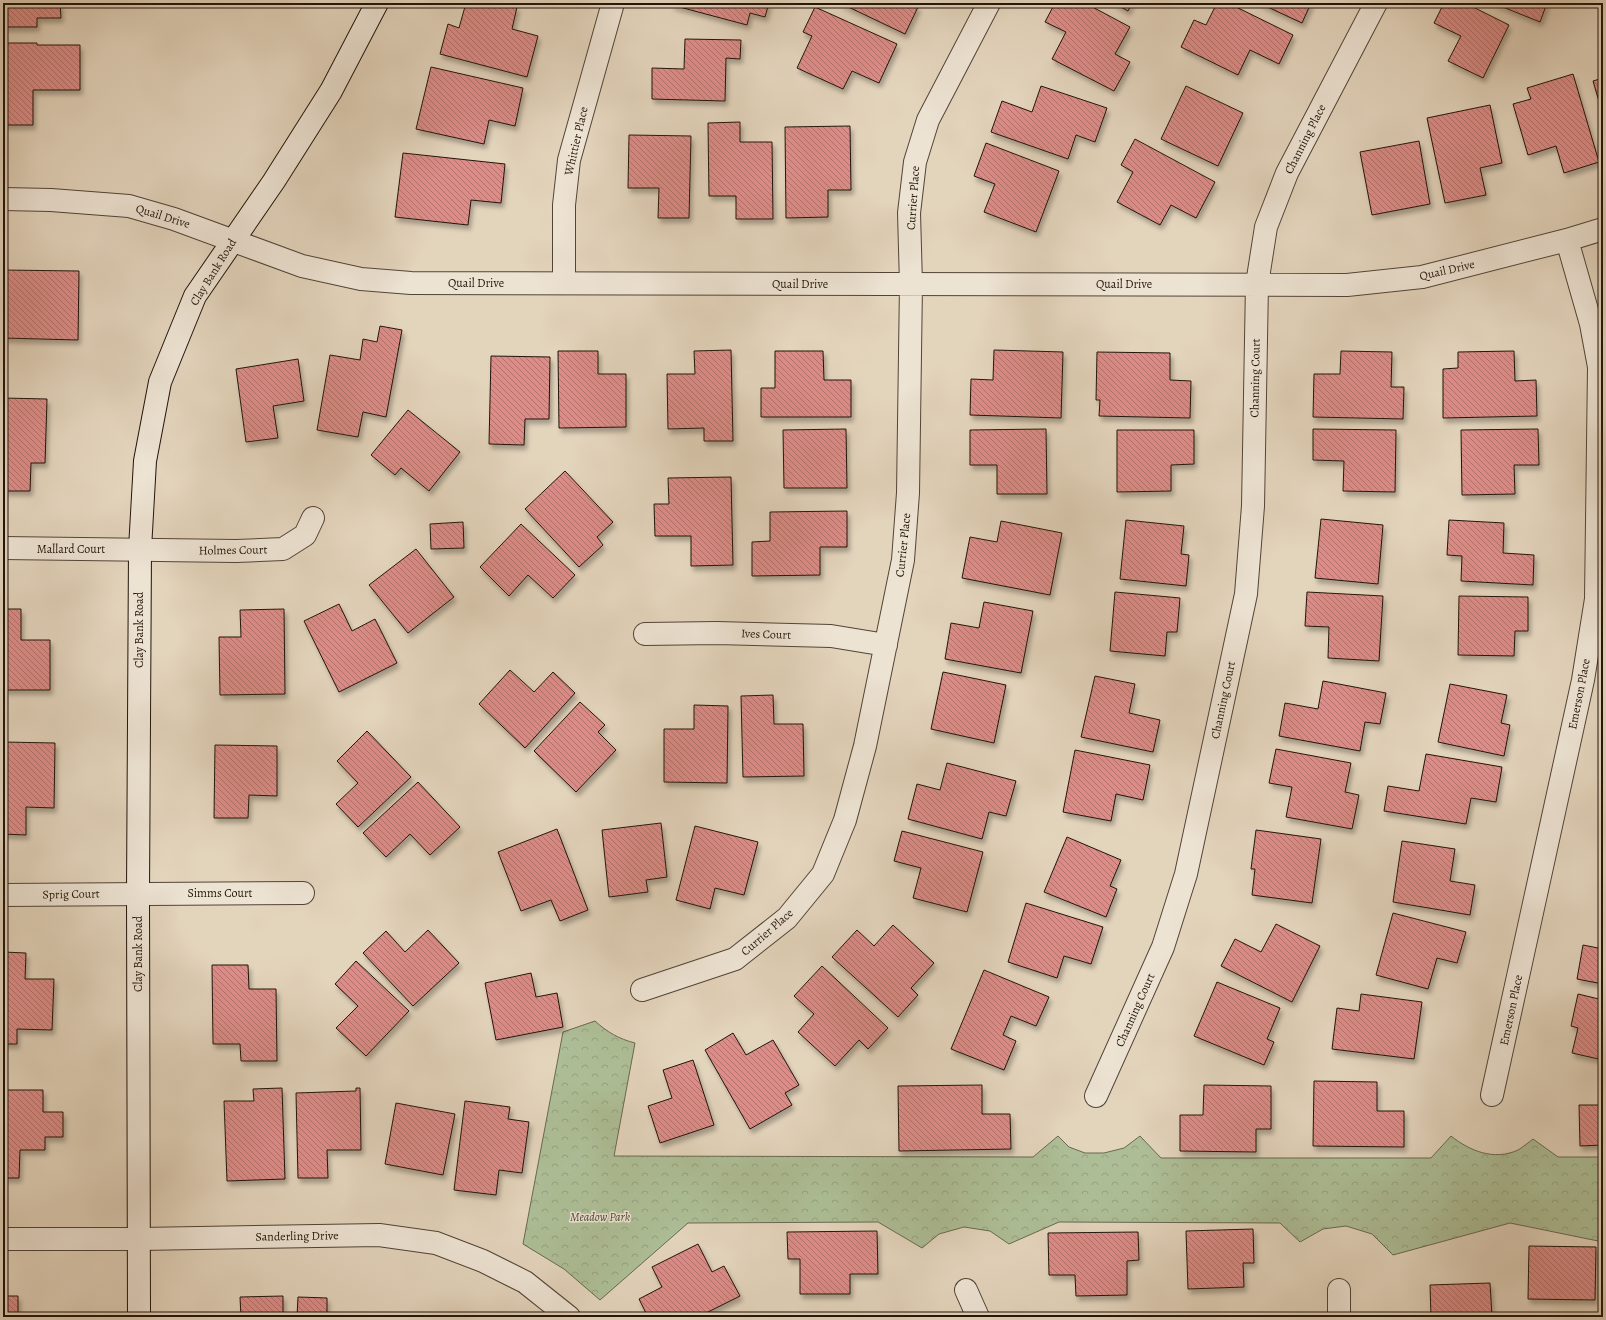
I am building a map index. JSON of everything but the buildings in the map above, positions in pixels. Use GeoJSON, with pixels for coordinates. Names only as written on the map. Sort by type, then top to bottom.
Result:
{"type":"FeatureCollection","features":[{"type":"Feature","properties":{"kind":"street","name":"Clay Bank Road"},"geometry":{"type":"LineString","coordinates":[[139,1317],[138,893],[140,549],[145,461],[160,382],[195,296],[274,181],[331,91],[377,3]]}},
{"type":"Feature","properties":{"kind":"street","name":"Whittier Place"},"geometry":{"type":"LineString","coordinates":[[564,283],[564,205],[569,160],[613,3]]}},
{"type":"Feature","properties":{"kind":"street","name":"Currier Place"},"geometry":{"type":"LineString","coordinates":[[642,990],[734,959],[787,918],[822,874],[845,820],[865,746],[903,560],[908,493],[911,284],[909,213],[915,162],[928,120],[989,3]]}},
{"type":"Feature","properties":{"kind":"street","name":"Channing Place"},"geometry":{"type":"LineString","coordinates":[[1257,284],[1266,227],[1287,173],[1376,3]]}},
{"type":"Feature","properties":{"kind":"street","name":"Quail Drive"},"geometry":{"type":"LineString","coordinates":[[3,199],[51,200],[129,206],[174,219],[302,266],[361,279],[411,283],[1347,285],[1422,277],[1567,240],[1603,229]]}},
{"type":"Feature","properties":{"kind":"street","name":"Emerson Place"},"geometry":{"type":"LineString","coordinates":[[1492,1096],[1583,680],[1596,599],[1599,367],[1591,324],[1567,240]]}},
{"type":"Feature","properties":{"kind":"street","name":"Channing Court"},"geometry":{"type":"LineString","coordinates":[[1096,1096],[1163,947],[1186,874],[1246,594],[1253,506],[1257,284]]}},
{"type":"Feature","properties":{"kind":"street","name":"Holmes Court"},"geometry":{"type":"LineString","coordinates":[[140,549],[236,551],[283,549],[305,535],[313,518]]}},
{"type":"Feature","properties":{"kind":"street","name":"Mallard Court"},"geometry":{"type":"LineString","coordinates":[[3,548],[140,549]]}},
{"type":"Feature","properties":{"kind":"street","name":"Ives Court"},"geometry":{"type":"LineString","coordinates":[[645,634],[717,633],[831,636],[886,645]]}},
{"type":"Feature","properties":{"kind":"street","name":"Simms Court"},"geometry":{"type":"LineString","coordinates":[[138,893],[303,893]]}},
{"type":"Feature","properties":{"kind":"street","name":"Sprig Court"},"geometry":{"type":"LineString","coordinates":[[3,894],[138,893]]}},
{"type":"Feature","properties":{"kind":"street","name":"Sanderling Drive"},"geometry":{"type":"LineString","coordinates":[[3,1239],[140,1239],[379,1235],[436,1243],[483,1261],[524,1282],[569,1317]]}},
{"type":"Feature","properties":{"kind":"street"},"geometry":{"type":"LineString","coordinates":[[966,1290],[978,1317]]}},
{"type":"Feature","properties":{"kind":"street"},"geometry":{"type":"LineString","coordinates":[[1339,1290],[1339,1317]]}},
{"type":"Feature","properties":{"kind":"green space","name":"Meadow Park"},"geometry":{"type":"Polygon","coordinates":[[[595,1021],[614,1035],[635,1043],[614,1156],[1033,1157],[1058,1136],[1069,1147],[1085,1153],[1104,1153],[1124,1148],[1140,1136],[1161,1158],[1431,1158],[1451,1136],[1474,1150],[1483,1153],[1500,1155],[1518,1150],[1533,1139],[1558,1157],[1603,1157],[1603,1242],[1510,1223],[1393,1255],[1372,1234],[1346,1226],[1323,1229],[1300,1242],[1280,1223],[1059,1222],[1009,1244],[990,1231],[964,1227],[939,1234],[922,1248],[878,1222],[688,1223],[600,1300],[564,1269],[523,1244],[563,1032],[595,1021]]]}}]}
